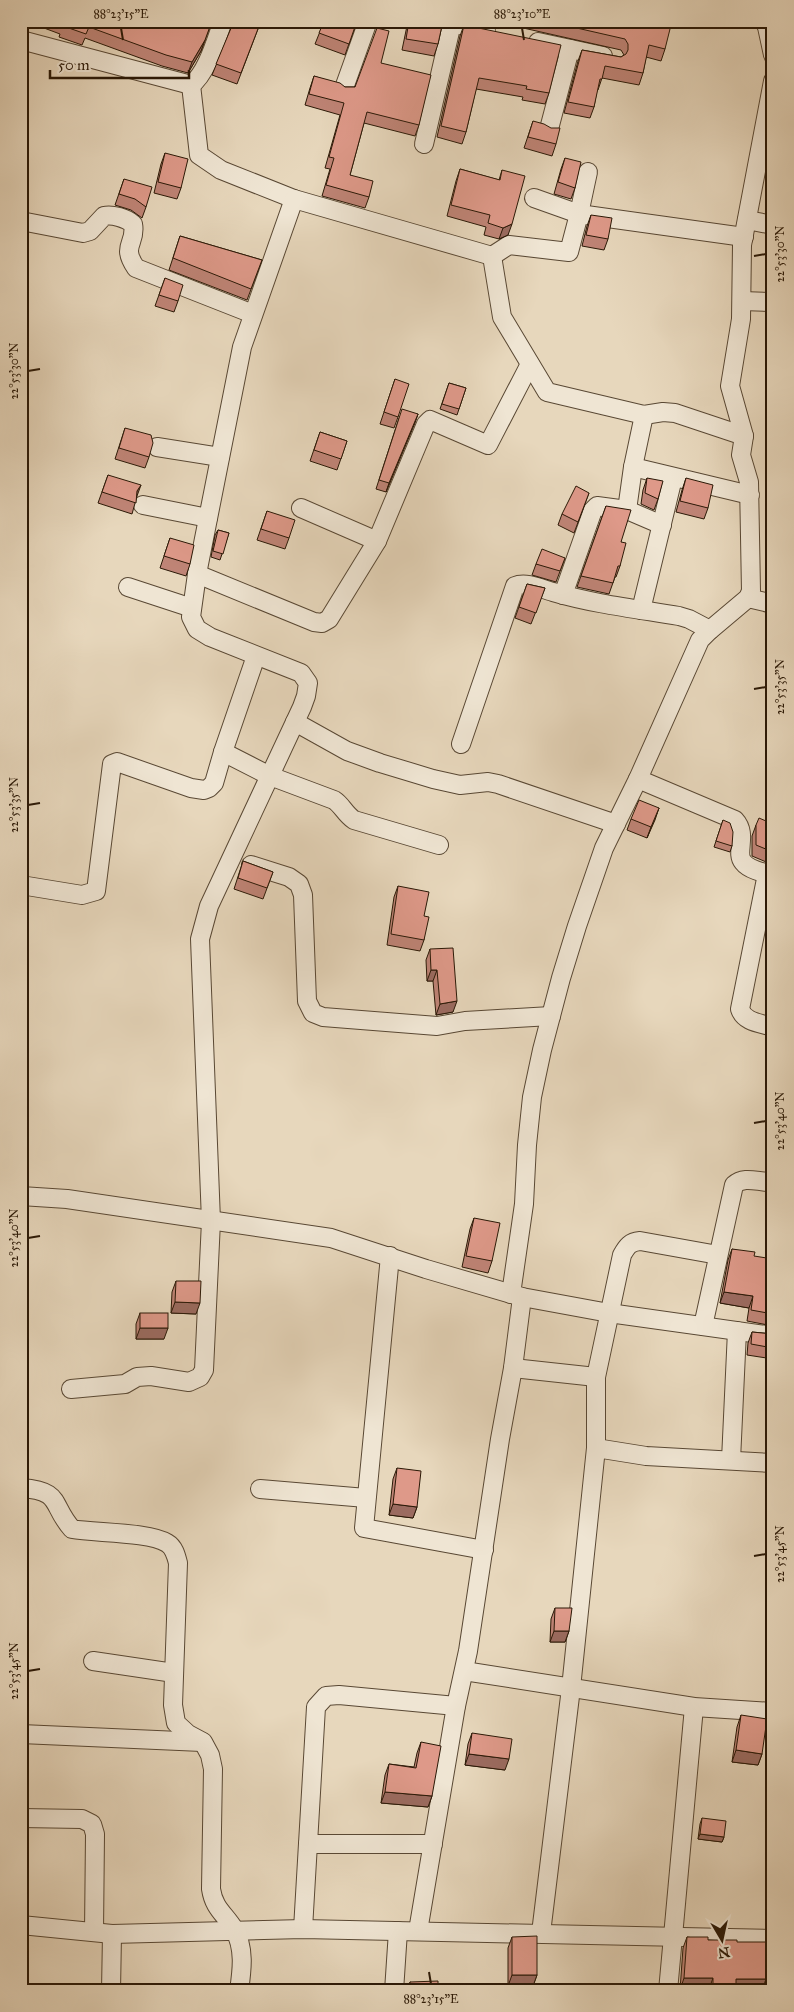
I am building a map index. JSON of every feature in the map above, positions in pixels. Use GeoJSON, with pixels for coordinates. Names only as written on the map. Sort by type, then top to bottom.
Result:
{"type":"FeatureCollection","features":[{"type":"Feature","properties":{"kind":"street"},"geometry":{"type":"LineString","coordinates":[[191,85],[202,72],[223,21]]}},
{"type":"Feature","properties":{"kind":"street"},"geometry":{"type":"LineString","coordinates":[[344,88],[368,21]]}},
{"type":"Feature","properties":{"kind":"street"},"geometry":{"type":"LineString","coordinates":[[764,21],[772,49]]}},
{"type":"Feature","properties":{"kind":"street"},"geometry":{"type":"LineString","coordinates":[[424,144],[447,22],[507,35]]}},
{"type":"Feature","properties":{"kind":"street"},"geometry":{"type":"LineString","coordinates":[[525,39],[614,58]]}},
{"type":"Feature","properties":{"kind":"street"},"geometry":{"type":"LineString","coordinates":[[21,40],[191,85]]}},
{"type":"Feature","properties":{"kind":"street"},"geometry":{"type":"LineString","coordinates":[[549,129],[570,49]]}},
{"type":"Feature","properties":{"kind":"street"},"geometry":{"type":"LineString","coordinates":[[418,1932],[456,1706],[464,1671],[500,1438],[513,1368],[516,1295],[532,1097],[551,1016],[589,890],[604,848],[638,779],[700,640],[748,598],[751,591],[749,482],[741,455],[744,436],[730,386],[742,301],[741,264],[745,228],[773,81]]}},
{"type":"Feature","properties":{"kind":"street"},"geometry":{"type":"LineString","coordinates":[[191,85],[199,155],[221,170],[294,199],[492,256],[509,245],[569,252],[588,172]]}},
{"type":"Feature","properties":{"kind":"street"},"geometry":{"type":"LineString","coordinates":[[534,198],[579,214],[745,228],[773,225]]}},
{"type":"Feature","properties":{"kind":"street"},"geometry":{"type":"LineString","coordinates":[[71,1389],[125,1384],[137,1378],[151,1376],[189,1382],[200,1378],[204,1370],[211,1221],[200,939],[209,906],[295,722],[306,696],[308,683],[301,674],[210,637],[197,629],[191,617],[197,574],[242,347],[294,199]]}},
{"type":"Feature","properties":{"kind":"street"},"geometry":{"type":"LineString","coordinates":[[21,221],[90,232],[104,216],[108,215],[129,221],[133,224],[134,230],[128,249],[128,258],[136,268],[253,314]]}},
{"type":"Feature","properties":{"kind":"street"},"geometry":{"type":"LineString","coordinates":[[492,256],[502,317],[547,392],[644,415],[663,412],[675,413],[744,436]]}},
{"type":"Feature","properties":{"kind":"street"},"geometry":{"type":"LineString","coordinates":[[742,301],[773,302]]}},
{"type":"Feature","properties":{"kind":"street"},"geometry":{"type":"LineString","coordinates":[[197,574],[314,622],[322,623],[329,619],[377,541],[426,424],[430,420],[488,445],[530,364]]}},
{"type":"Feature","properties":{"kind":"street"},"geometry":{"type":"LineString","coordinates":[[627,510],[633,467],[644,415]]}},
{"type":"Feature","properties":{"kind":"street"},"geometry":{"type":"LineString","coordinates":[[157,447],[220,457]]}},
{"type":"Feature","properties":{"kind":"street"},"geometry":{"type":"LineString","coordinates":[[633,467],[750,495]]}},
{"type":"Feature","properties":{"kind":"street"},"geometry":{"type":"LineString","coordinates":[[641,610],[673,478]]}},
{"type":"Feature","properties":{"kind":"street"},"geometry":{"type":"LineString","coordinates":[[143,505],[208,518]]}},
{"type":"Feature","properties":{"kind":"street"},"geometry":{"type":"LineString","coordinates":[[563,595],[597,506],[603,505],[627,510],[662,525]]}},
{"type":"Feature","properties":{"kind":"street"},"geometry":{"type":"LineString","coordinates":[[301,508],[377,541]]}},
{"type":"Feature","properties":{"kind":"street"},"geometry":{"type":"LineString","coordinates":[[461,744],[515,586],[520,584],[528,585],[563,595],[689,619],[710,630]]}},
{"type":"Feature","properties":{"kind":"street"},"geometry":{"type":"LineString","coordinates":[[128,587],[192,608]]}},
{"type":"Feature","properties":{"kind":"street"},"geometry":{"type":"LineString","coordinates":[[748,598],[773,604]]}},
{"type":"Feature","properties":{"kind":"street"},"geometry":{"type":"LineString","coordinates":[[21,885],[82,895],[96,892],[112,764],[117,762],[198,790],[210,788],[214,783],[256,656]]}},
{"type":"Feature","properties":{"kind":"street"},"geometry":{"type":"LineString","coordinates":[[295,722],[348,750],[380,763],[454,783],[498,784],[616,824]]}},
{"type":"Feature","properties":{"kind":"street"},"geometry":{"type":"LineString","coordinates":[[223,752],[270,776],[334,800],[341,804],[348,816],[354,820],[439,845]]}},
{"type":"Feature","properties":{"kind":"street"},"geometry":{"type":"LineString","coordinates":[[638,779],[735,820],[740,825],[742,834],[741,859],[744,864],[770,875],[740,1009],[742,1015],[747,1019],[773,1027]]}},
{"type":"Feature","properties":{"kind":"street"},"geometry":{"type":"LineString","coordinates":[[232,858],[289,877],[299,884],[303,895],[307,1001],[313,1013],[323,1017],[437,1026],[465,1021],[551,1016]]}},
{"type":"Feature","properties":{"kind":"street"},"geometry":{"type":"LineString","coordinates":[[702,1326],[734,1185],[739,1181],[747,1179],[773,1182]]}},
{"type":"Feature","properties":{"kind":"street"},"geometry":{"type":"LineString","coordinates":[[21,1196],[67,1199],[331,1238],[426,1269],[516,1295],[609,1313],[773,1336]]}},
{"type":"Feature","properties":{"kind":"street"},"geometry":{"type":"LineString","coordinates":[[541,1933],[571,1688],[596,1448],[596,1377],[622,1255],[626,1246],[632,1242],[640,1241],[718,1255]]}},
{"type":"Feature","properties":{"kind":"street"},"geometry":{"type":"LineString","coordinates":[[390,1256],[364,1528],[484,1550]]}},
{"type":"Feature","properties":{"kind":"street"},"geometry":{"type":"LineString","coordinates":[[731,1460],[737,1332]]}},
{"type":"Feature","properties":{"kind":"street"},"geometry":{"type":"LineString","coordinates":[[513,1368],[596,1377]]}},
{"type":"Feature","properties":{"kind":"street"},"geometry":{"type":"LineString","coordinates":[[596,1448],[646,1456],[773,1463]]}},
{"type":"Feature","properties":{"kind":"street"},"geometry":{"type":"LineString","coordinates":[[21,1488],[47,1492],[56,1500],[64,1520],[72,1529],[150,1537],[166,1542],[174,1550],[178,1563],[173,1705],[176,1723],[188,1734],[202,1742],[210,1755],[213,1769],[211,1889],[213,1900],[218,1909],[235,1930],[243,1960],[239,1991]]}},
{"type":"Feature","properties":{"kind":"street"},"geometry":{"type":"LineString","coordinates":[[260,1489],[366,1498]]}},
{"type":"Feature","properties":{"kind":"street"},"geometry":{"type":"LineString","coordinates":[[93,1661],[174,1673]]}},
{"type":"Feature","properties":{"kind":"street"},"geometry":{"type":"LineString","coordinates":[[464,1671],[694,1707],[773,1712]]}},
{"type":"Feature","properties":{"kind":"street"},"geometry":{"type":"LineString","coordinates":[[303,1928],[316,1707],[326,1696],[339,1695],[456,1706]]}},
{"type":"Feature","properties":{"kind":"street"},"geometry":{"type":"LineString","coordinates":[[668,1991],[694,1707]]}},
{"type":"Feature","properties":{"kind":"street"},"geometry":{"type":"LineString","coordinates":[[21,1734],[202,1742]]}},
{"type":"Feature","properties":{"kind":"street"},"geometry":{"type":"LineString","coordinates":[[21,1818],[82,1819],[92,1824],[95,1834],[94,1932]]}},
{"type":"Feature","properties":{"kind":"street"},"geometry":{"type":"LineString","coordinates":[[308,1844],[434,1844]]}},
{"type":"Feature","properties":{"kind":"street"},"geometry":{"type":"LineString","coordinates":[[21,1925],[112,1934],[303,1928],[773,1940]]}},
{"type":"Feature","properties":{"kind":"street"},"geometry":{"type":"LineString","coordinates":[[394,1991],[398,1931]]}},
{"type":"Feature","properties":{"kind":"street"},"geometry":{"type":"LineString","coordinates":[[111,1991],[112,1934]]}},
{"type":"Feature","properties":{"kind":"building"},"geometry":{"type":"Polygon","coordinates":[[[60,21],[169,21],[182,26],[183,21],[212,21],[205,40],[192,62],[166,55],[89,27],[86,34],[63,26],[64,23],[60,21]]]}},
{"type":"Feature","properties":{"kind":"building"},"geometry":{"type":"Polygon","coordinates":[[[234,21],[261,21],[241,73],[216,64],[234,21]]]}},
{"type":"Feature","properties":{"kind":"building"},"geometry":{"type":"Polygon","coordinates":[[[324,21],[357,21],[349,44],[319,33],[324,21]]]}},
{"type":"Feature","properties":{"kind":"building"},"geometry":{"type":"Polygon","coordinates":[[[409,21],[443,21],[438,44],[406,39],[409,21]]]}},
{"type":"Feature","properties":{"kind":"building"},"geometry":{"type":"Polygon","coordinates":[[[546,21],[632,21],[647,27],[649,21],[656,21],[671,25],[665,49],[649,45],[643,73],[605,66],[594,107],[568,102],[582,50],[621,57],[626,54],[628,44],[625,39],[546,21]]]}},
{"type":"Feature","properties":{"kind":"building"},"geometry":{"type":"Polygon","coordinates":[[[464,25],[561,45],[549,93],[526,89],[527,86],[479,78],[466,132],[441,126],[464,25]]]}},
{"type":"Feature","properties":{"kind":"building"},"geometry":{"type":"Polygon","coordinates":[[[377,28],[389,31],[381,63],[431,75],[419,125],[367,112],[350,175],[373,181],[369,197],[326,185],[334,158],[329,157],[344,103],[309,94],[314,76],[340,83],[345,87],[355,87],[377,28]]]}},
{"type":"Feature","properties":{"kind":"building"},"geometry":{"type":"Polygon","coordinates":[[[533,121],[551,128],[560,128],[556,144],[528,137],[533,121]]]}},
{"type":"Feature","properties":{"kind":"building"},"geometry":{"type":"Polygon","coordinates":[[[165,153],[188,159],[181,188],[158,182],[165,153]]]}},
{"type":"Feature","properties":{"kind":"building"},"geometry":{"type":"Polygon","coordinates":[[[565,158],[581,162],[575,188],[558,182],[565,158]]]}},
{"type":"Feature","properties":{"kind":"building"},"geometry":{"type":"Polygon","coordinates":[[[460,169],[500,180],[502,170],[525,176],[512,224],[503,228],[488,223],[490,215],[451,205],[460,169]]]}},
{"type":"Feature","properties":{"kind":"building"},"geometry":{"type":"Polygon","coordinates":[[[124,179],[152,187],[146,207],[135,199],[119,194],[124,179]]]}},
{"type":"Feature","properties":{"kind":"building"},"geometry":{"type":"Polygon","coordinates":[[[591,215],[612,218],[608,239],[586,235],[591,215]]]}},
{"type":"Feature","properties":{"kind":"building"},"geometry":{"type":"Polygon","coordinates":[[[180,236],[262,260],[251,289],[173,258],[180,236]]]}},
{"type":"Feature","properties":{"kind":"building"},"geometry":{"type":"Polygon","coordinates":[[[165,278],[183,285],[178,301],[159,295],[165,278]]]}},
{"type":"Feature","properties":{"kind":"building"},"geometry":{"type":"Polygon","coordinates":[[[395,379],[409,384],[398,417],[384,412],[395,379]]]}},
{"type":"Feature","properties":{"kind":"building"},"geometry":{"type":"Polygon","coordinates":[[[449,383],[466,388],[459,409],[442,404],[449,383]]]}},
{"type":"Feature","properties":{"kind":"building"},"geometry":{"type":"Polygon","coordinates":[[[402,409],[418,414],[389,483],[379,480],[402,409]]]}},
{"type":"Feature","properties":{"kind":"building"},"geometry":{"type":"Polygon","coordinates":[[[125,428],[151,435],[153,443],[149,457],[119,448],[125,428]]]}},
{"type":"Feature","properties":{"kind":"building"},"geometry":{"type":"Polygon","coordinates":[[[320,432],[347,441],[341,459],[314,450],[320,432]]]}},
{"type":"Feature","properties":{"kind":"building"},"geometry":{"type":"Polygon","coordinates":[[[108,475],[141,485],[137,491],[136,503],[102,492],[108,475]]]}},
{"type":"Feature","properties":{"kind":"building"},"geometry":{"type":"Polygon","coordinates":[[[647,478],[663,481],[658,499],[645,493],[647,478]]]}},
{"type":"Feature","properties":{"kind":"building"},"geometry":{"type":"Polygon","coordinates":[[[686,478],[713,485],[708,508],[680,501],[686,478]]]}},
{"type":"Feature","properties":{"kind":"building"},"geometry":{"type":"Polygon","coordinates":[[[576,486],[589,493],[578,522],[562,514],[576,486]]]}},
{"type":"Feature","properties":{"kind":"building"},"geometry":{"type":"Polygon","coordinates":[[[606,506],[631,510],[621,542],[626,543],[613,583],[581,576],[606,506]]]}},
{"type":"Feature","properties":{"kind":"building"},"geometry":{"type":"Polygon","coordinates":[[[267,511],[295,520],[289,538],[261,529],[267,511]]]}},
{"type":"Feature","properties":{"kind":"building"},"geometry":{"type":"Polygon","coordinates":[[[218,530],[229,533],[223,554],[213,551],[218,530]]]}},
{"type":"Feature","properties":{"kind":"building"},"geometry":{"type":"Polygon","coordinates":[[[170,538],[194,545],[190,564],[164,556],[170,538]]]}},
{"type":"Feature","properties":{"kind":"building"},"geometry":{"type":"Polygon","coordinates":[[[542,549],[565,558],[560,571],[536,564],[542,549]]]}},
{"type":"Feature","properties":{"kind":"building"},"geometry":{"type":"Polygon","coordinates":[[[527,584],[545,588],[536,613],[519,607],[527,584]]]}},
{"type":"Feature","properties":{"kind":"building"},"geometry":{"type":"Polygon","coordinates":[[[639,800],[659,808],[651,827],[631,819],[639,800]]]}},
{"type":"Feature","properties":{"kind":"building"},"geometry":{"type":"Polygon","coordinates":[[[759,818],[773,824],[773,852],[756,845],[756,825],[759,818]]]}},
{"type":"Feature","properties":{"kind":"building"},"geometry":{"type":"Polygon","coordinates":[[[723,820],[730,823],[733,832],[732,846],[716,841],[723,820]]]}},
{"type":"Feature","properties":{"kind":"building"},"geometry":{"type":"Polygon","coordinates":[[[243,861],[273,872],[267,888],[238,878],[243,861]]]}},
{"type":"Feature","properties":{"kind":"building"},"geometry":{"type":"Polygon","coordinates":[[[398,886],[429,892],[424,916],[429,917],[424,940],[391,934],[398,886]]]}},
{"type":"Feature","properties":{"kind":"building"},"geometry":{"type":"Polygon","coordinates":[[[453,948],[457,1001],[440,1004],[437,970],[431,970],[430,949],[453,948]]]}},
{"type":"Feature","properties":{"kind":"building"},"geometry":{"type":"Polygon","coordinates":[[[474,1218],[500,1223],[492,1261],[466,1256],[474,1218]]]}},
{"type":"Feature","properties":{"kind":"building"},"geometry":{"type":"Polygon","coordinates":[[[732,1249],[755,1252],[754,1256],[773,1259],[773,1314],[751,1310],[753,1296],[724,1292],[732,1249]]]}},
{"type":"Feature","properties":{"kind":"building"},"geometry":{"type":"Polygon","coordinates":[[[176,1281],[201,1281],[200,1303],[175,1302],[176,1281]]]}},
{"type":"Feature","properties":{"kind":"building"},"geometry":{"type":"Polygon","coordinates":[[[140,1313],[168,1313],[168,1328],[140,1328],[140,1313]]]}},
{"type":"Feature","properties":{"kind":"building"},"geometry":{"type":"Polygon","coordinates":[[[752,1332],[773,1334],[773,1348],[751,1344],[752,1332]]]}},
{"type":"Feature","properties":{"kind":"building"},"geometry":{"type":"Polygon","coordinates":[[[397,1468],[421,1471],[417,1507],[393,1504],[397,1468]]]}},
{"type":"Feature","properties":{"kind":"building"},"geometry":{"type":"Polygon","coordinates":[[[555,1608],[572,1608],[569,1631],[554,1631],[555,1608]]]}},
{"type":"Feature","properties":{"kind":"building"},"geometry":{"type":"Polygon","coordinates":[[[741,1715],[767,1719],[762,1754],[736,1750],[741,1715]]]}},
{"type":"Feature","properties":{"kind":"building"},"geometry":{"type":"Polygon","coordinates":[[[472,1733],[512,1739],[509,1759],[469,1754],[472,1733]]]}},
{"type":"Feature","properties":{"kind":"building"},"geometry":{"type":"Polygon","coordinates":[[[421,1742],[441,1746],[432,1796],[385,1792],[389,1764],[416,1768],[421,1742]]]}},
{"type":"Feature","properties":{"kind":"building"},"geometry":{"type":"Polygon","coordinates":[[[702,1818],[726,1821],[724,1837],[700,1834],[702,1818]]]}},
{"type":"Feature","properties":{"kind":"building"},"geometry":{"type":"Polygon","coordinates":[[[537,1936],[537,1975],[512,1975],[512,1937],[537,1936]]]}},
{"type":"Feature","properties":{"kind":"building"},"geometry":{"type":"Polygon","coordinates":[[[687,1937],[708,1937],[708,1940],[737,1940],[737,1942],[767,1942],[766,1979],[736,1979],[736,1985],[713,1985],[713,1978],[684,1978],[687,1937]]]}},
{"type":"Feature","properties":{"kind":"building"},"geometry":{"type":"Polygon","coordinates":[[[438,1981],[438,1991],[410,1991],[410,1982],[438,1981]]]}}]}
